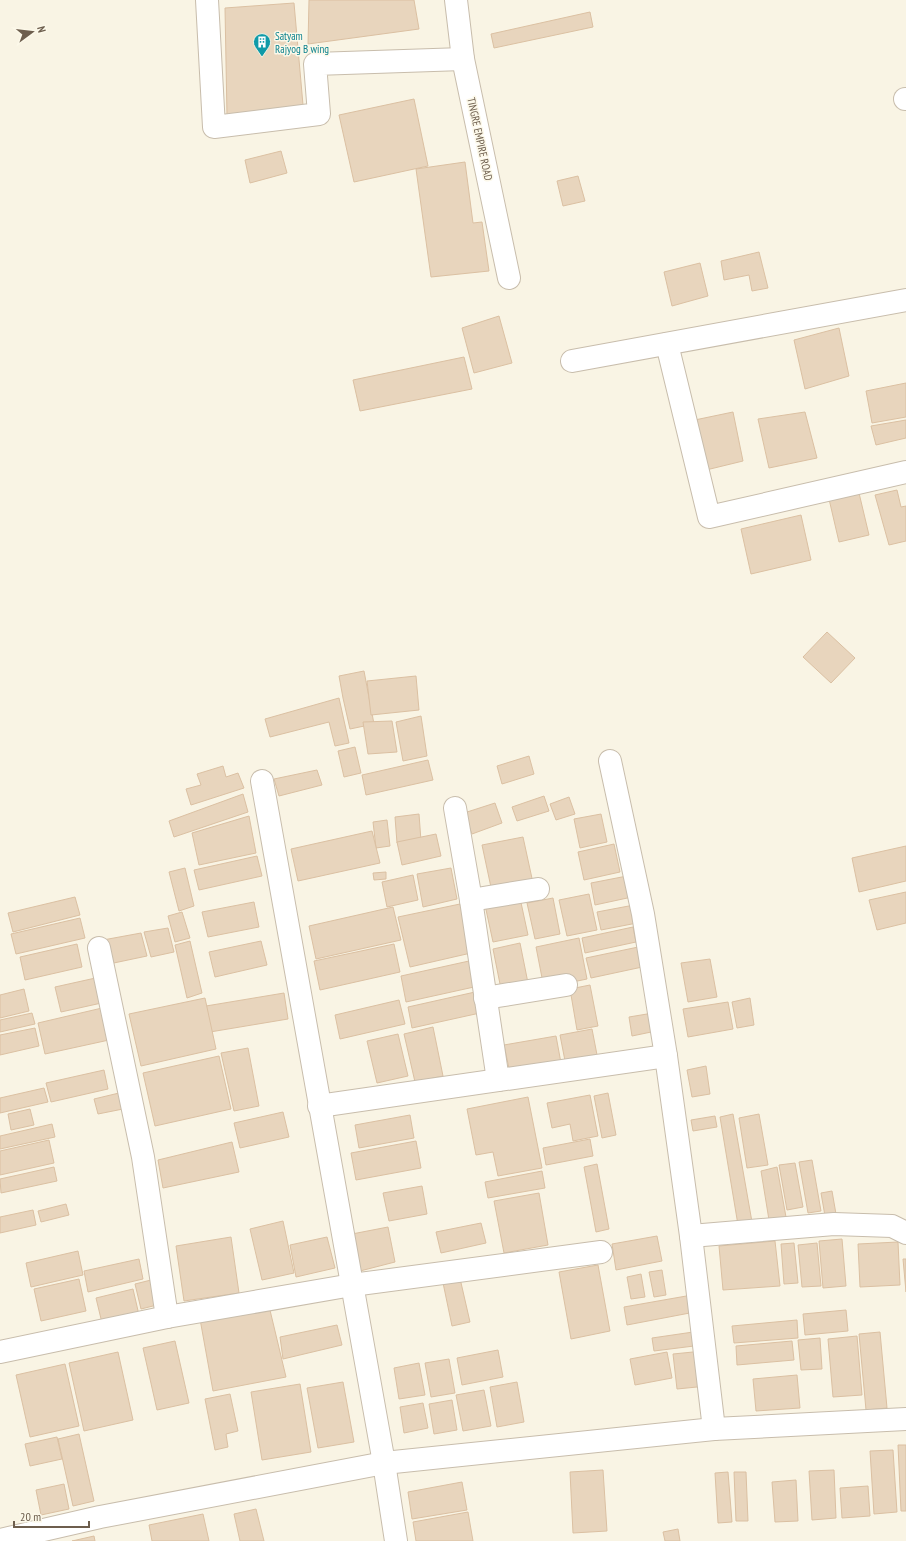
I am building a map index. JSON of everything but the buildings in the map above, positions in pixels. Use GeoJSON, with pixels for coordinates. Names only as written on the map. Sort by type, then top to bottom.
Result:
{"type":"FeatureCollection","features":[{"type":"Feature","properties":{"kind":"street"},"geometry":{"type":"LineString","coordinates":[[207,0],[214,127],[319,114],[315,64],[463,59]]}},
{"type":"Feature","properties":{"kind":"street","name":"TINGRE EMPIRE ROAD"},"geometry":{"type":"LineString","coordinates":[[456,0],[463,59],[509,278]]}},
{"type":"Feature","properties":{"kind":"street"},"geometry":{"type":"LineString","coordinates":[[572,361],[906,300]]}},
{"type":"Feature","properties":{"kind":"street"},"geometry":{"type":"LineString","coordinates":[[667,344],[709,517],[906,472]]}},
{"type":"Feature","properties":{"kind":"street"},"geometry":{"type":"LineString","coordinates":[[610,761],[643,914],[666,1056],[691,1236],[714,1429]]}},
{"type":"Feature","properties":{"kind":"street"},"geometry":{"type":"LineString","coordinates":[[262,781],[384,1463],[396,1541]]}},
{"type":"Feature","properties":{"kind":"street"},"geometry":{"type":"LineString","coordinates":[[455,808],[471,900],[498,1080]]}},
{"type":"Feature","properties":{"kind":"street"},"geometry":{"type":"LineString","coordinates":[[471,900],[538,889]]}},
{"type":"Feature","properties":{"kind":"street"},"geometry":{"type":"LineString","coordinates":[[99,948],[143,1156],[167,1317]]}},
{"type":"Feature","properties":{"kind":"street"},"geometry":{"type":"LineString","coordinates":[[485,998],[566,985]]}},
{"type":"Feature","properties":{"kind":"street"},"geometry":{"type":"LineString","coordinates":[[320,1106],[666,1056]]}},
{"type":"Feature","properties":{"kind":"street"},"geometry":{"type":"LineString","coordinates":[[691,1236],[834,1224],[892,1226],[906,1233]]}},
{"type":"Feature","properties":{"kind":"street"},"geometry":{"type":"LineString","coordinates":[[1,1347],[352,1285],[601,1252]]}},
{"type":"Feature","properties":{"kind":"street"},"geometry":{"type":"LineString","coordinates":[[0,1540],[100,1517],[384,1463],[714,1429],[906,1419]]}},
{"type":"Feature","properties":{"kind":"place","name":"Satyam Rajyog B wing"},"geometry":{"type":"Point","coordinates":[262,57]}}]}
